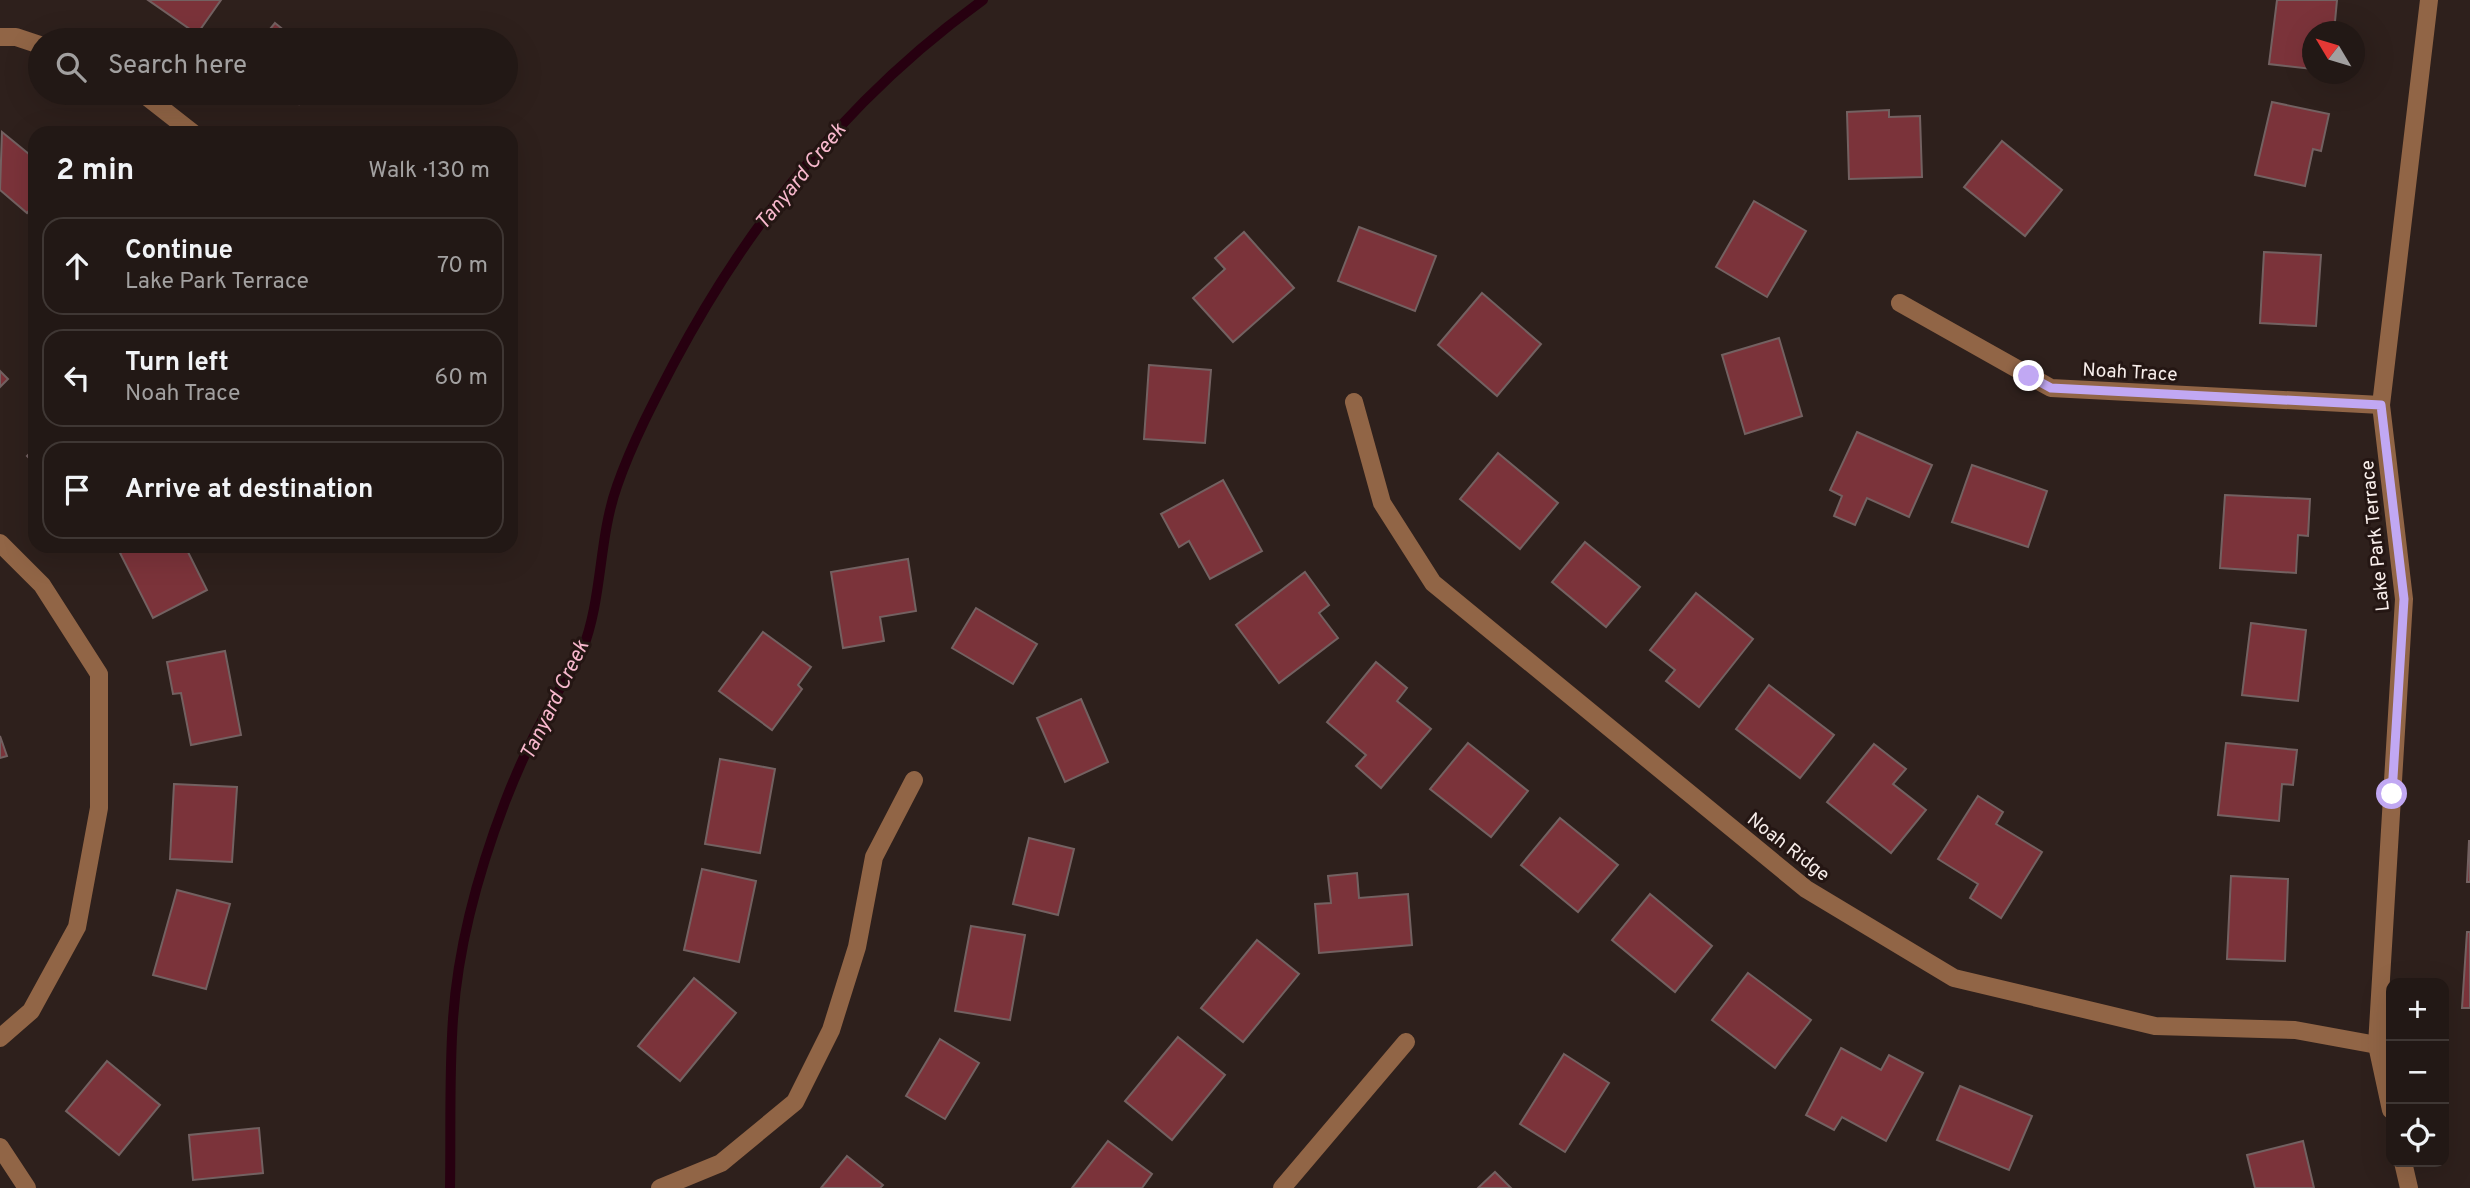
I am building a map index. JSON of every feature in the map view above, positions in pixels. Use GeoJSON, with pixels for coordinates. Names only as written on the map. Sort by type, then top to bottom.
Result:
{"type":"FeatureCollection","features":[{"type":"Feature","properties":{"kind":"street","name":"Lake Park Terrace"},"geometry":{"type":"LineString","coordinates":[[2390,1104],[2377,1045],[2404,599],[2381,405],[2429,0]]}},
{"type":"Feature","properties":{"kind":"street"},"geometry":{"type":"LineString","coordinates":[[0,37],[16,37],[28,41]]}},
{"type":"Feature","properties":{"kind":"street"},"geometry":{"type":"LineString","coordinates":[[157,105],[184,126]]}},
{"type":"Feature","properties":{"kind":"street","name":"Noah Trace"},"geometry":{"type":"LineString","coordinates":[[1899,303],[2051,388],[2381,405]]}},
{"type":"Feature","properties":{"kind":"street","name":"Noah Ridge"},"geometry":{"type":"LineString","coordinates":[[1354,402],[1382,503],[1433,583],[1806,889],[1954,978],[2155,1026],[2295,1030],[2377,1045]]}},
{"type":"Feature","properties":{"kind":"street"},"geometry":{"type":"LineString","coordinates":[[0,543],[42,585],[99,674],[99,807],[77,927],[31,1010],[0,1038]]}},
{"type":"Feature","properties":{"kind":"street"},"geometry":{"type":"LineString","coordinates":[[660,1188],[721,1163],[795,1102],[831,1030],[858,947],[874,857],[914,780]]}},
{"type":"Feature","properties":{"kind":"street"},"geometry":{"type":"LineString","coordinates":[[1282,1188],[1406,1042]]}},
{"type":"Feature","properties":{"kind":"street"},"geometry":{"type":"LineString","coordinates":[[0,1147],[27,1188]]}},
{"type":"Feature","properties":{"kind":"street"},"geometry":{"type":"LineString","coordinates":[[2404,1167],[2409,1188]]}},
{"type":"Feature","properties":{"kind":"building"},"geometry":{"type":"Polygon","coordinates":[[[148,0],[221,0],[201,28],[188,28],[148,0]]]}},
{"type":"Feature","properties":{"kind":"building"},"geometry":{"type":"Polygon","coordinates":[[[2277,0],[2337,0],[2335,21],[2302,21],[2302,68],[2269,64],[2277,0]]]}},
{"type":"Feature","properties":{"kind":"building"},"geometry":{"type":"Polygon","coordinates":[[[2272,102],[2329,114],[2321,151],[2313,149],[2305,186],[2255,175],[2272,102]]]}},
{"type":"Feature","properties":{"kind":"building"},"geometry":{"type":"Polygon","coordinates":[[[1889,110],[1889,117],[1920,116],[1922,177],[1849,179],[1847,112],[1889,110]]]}},
{"type":"Feature","properties":{"kind":"building"},"geometry":{"type":"Polygon","coordinates":[[[2,132],[28,153],[28,212],[0,190],[2,132]]]}},
{"type":"Feature","properties":{"kind":"building"},"geometry":{"type":"Polygon","coordinates":[[[2002,141],[2062,190],[2025,236],[1964,187],[2002,141]]]}},
{"type":"Feature","properties":{"kind":"building"},"geometry":{"type":"Polygon","coordinates":[[[1754,201],[1806,231],[1767,297],[1716,267],[1754,201]]]}},
{"type":"Feature","properties":{"kind":"building"},"geometry":{"type":"Polygon","coordinates":[[[1359,227],[1436,256],[1415,311],[1338,281],[1359,227]]]}},
{"type":"Feature","properties":{"kind":"building"},"geometry":{"type":"Polygon","coordinates":[[[1244,232],[1294,288],[1233,342],[1193,298],[1225,269],[1215,258],[1244,232]]]}},
{"type":"Feature","properties":{"kind":"building"},"geometry":{"type":"Polygon","coordinates":[[[2264,252],[2321,255],[2316,326],[2260,323],[2264,252]]]}},
{"type":"Feature","properties":{"kind":"building"},"geometry":{"type":"Polygon","coordinates":[[[1482,293],[1541,344],[1497,396],[1438,345],[1482,293]]]}},
{"type":"Feature","properties":{"kind":"building"},"geometry":{"type":"Polygon","coordinates":[[[1779,338],[1802,416],[1745,434],[1722,355],[1779,338]]]}},
{"type":"Feature","properties":{"kind":"building"},"geometry":{"type":"Polygon","coordinates":[[[1149,365],[1211,370],[1205,443],[1144,439],[1149,365]]]}},
{"type":"Feature","properties":{"kind":"building"},"geometry":{"type":"Polygon","coordinates":[[[0,371],[8,379],[0,387],[0,371]]]}},
{"type":"Feature","properties":{"kind":"building"},"geometry":{"type":"Polygon","coordinates":[[[1857,432],[1932,465],[1909,517],[1867,498],[1855,525],[1834,516],[1842,496],[1830,490],[1857,432]]]}},
{"type":"Feature","properties":{"kind":"building"},"geometry":{"type":"Polygon","coordinates":[[[1498,453],[1558,503],[1520,549],[1460,499],[1498,453]]]}},
{"type":"Feature","properties":{"kind":"building"},"geometry":{"type":"Polygon","coordinates":[[[1972,465],[2047,491],[2028,547],[1952,522],[1972,465]]]}},
{"type":"Feature","properties":{"kind":"building"},"geometry":{"type":"Polygon","coordinates":[[[1223,480],[1262,551],[1210,579],[1189,541],[1179,547],[1161,514],[1223,480]]]}},
{"type":"Feature","properties":{"kind":"building"},"geometry":{"type":"Polygon","coordinates":[[[2225,495],[2310,499],[2308,536],[2298,535],[2296,573],[2220,568],[2225,495]]]}},
{"type":"Feature","properties":{"kind":"building"},"geometry":{"type":"Polygon","coordinates":[[[1585,542],[1640,587],[1606,627],[1552,582],[1585,542]]]}},
{"type":"Feature","properties":{"kind":"building"},"geometry":{"type":"Polygon","coordinates":[[[120,553],[188,553],[207,590],[153,618],[120,553]]]}},
{"type":"Feature","properties":{"kind":"building"},"geometry":{"type":"Polygon","coordinates":[[[908,559],[916,611],[880,617],[884,641],[843,648],[831,572],[908,559]]]}},
{"type":"Feature","properties":{"kind":"building"},"geometry":{"type":"Polygon","coordinates":[[[1305,572],[1329,605],[1319,613],[1338,638],[1279,683],[1236,625],[1305,572]]]}},
{"type":"Feature","properties":{"kind":"building"},"geometry":{"type":"Polygon","coordinates":[[[1696,593],[1753,639],[1699,707],[1666,681],[1675,670],[1650,650],[1696,593]]]}},
{"type":"Feature","properties":{"kind":"building"},"geometry":{"type":"Polygon","coordinates":[[[976,608],[1037,644],[1013,684],[952,648],[976,608]]]}},
{"type":"Feature","properties":{"kind":"building"},"geometry":{"type":"Polygon","coordinates":[[[2251,623],[2306,630],[2298,701],[2242,695],[2251,623]]]}},
{"type":"Feature","properties":{"kind":"building"},"geometry":{"type":"Polygon","coordinates":[[[763,632],[811,667],[798,685],[802,689],[772,730],[719,691],[763,632]]]}},
{"type":"Feature","properties":{"kind":"building"},"geometry":{"type":"Polygon","coordinates":[[[225,651],[241,735],[191,745],[181,693],[173,694],[167,662],[225,651]]]}},
{"type":"Feature","properties":{"kind":"building"},"geometry":{"type":"Polygon","coordinates":[[[1376,662],[1407,688],[1397,701],[1431,729],[1381,788],[1356,766],[1366,755],[1327,722],[1376,662]]]}},
{"type":"Feature","properties":{"kind":"building"},"geometry":{"type":"Polygon","coordinates":[[[1769,685],[1834,735],[1800,778],[1736,729],[1769,685]]]}},
{"type":"Feature","properties":{"kind":"building"},"geometry":{"type":"Polygon","coordinates":[[[1081,699],[1108,762],[1065,782],[1037,718],[1081,699]]]}},
{"type":"Feature","properties":{"kind":"building"},"geometry":{"type":"Polygon","coordinates":[[[0,736],[7,756],[0,758],[0,736]]]}},
{"type":"Feature","properties":{"kind":"building"},"geometry":{"type":"Polygon","coordinates":[[[1468,743],[1528,791],[1491,837],[1430,789],[1468,743]]]}},
{"type":"Feature","properties":{"kind":"building"},"geometry":{"type":"Polygon","coordinates":[[[2226,743],[2297,750],[2293,785],[2282,784],[2279,821],[2218,815],[2226,743]]]}},
{"type":"Feature","properties":{"kind":"building"},"geometry":{"type":"Polygon","coordinates":[[[1874,744],[1906,769],[1893,784],[1926,810],[1891,853],[1827,802],[1874,744]]]}},
{"type":"Feature","properties":{"kind":"building"},"geometry":{"type":"Polygon","coordinates":[[[720,759],[775,769],[760,853],[705,844],[720,759]]]}},
{"type":"Feature","properties":{"kind":"building"},"geometry":{"type":"Polygon","coordinates":[[[174,784],[237,787],[232,862],[170,859],[174,784]]]}},
{"type":"Feature","properties":{"kind":"building"},"geometry":{"type":"Polygon","coordinates":[[[1978,796],[2003,812],[1996,824],[2042,852],[2001,918],[1970,898],[1978,884],[1938,859],[1978,796]]]}},
{"type":"Feature","properties":{"kind":"building"},"geometry":{"type":"Polygon","coordinates":[[[1560,818],[1618,865],[1578,912],[1521,865],[1560,818]]]}},
{"type":"Feature","properties":{"kind":"building"},"geometry":{"type":"Polygon","coordinates":[[[1029,838],[1074,849],[1058,915],[1013,904],[1029,838]]]}},
{"type":"Feature","properties":{"kind":"building"},"geometry":{"type":"Polygon","coordinates":[[[2469,841],[2470,882],[2467,882],[2469,841]]]}},
{"type":"Feature","properties":{"kind":"building"},"geometry":{"type":"Polygon","coordinates":[[[702,869],[756,881],[739,962],[684,950],[702,869]]]}},
{"type":"Feature","properties":{"kind":"building"},"geometry":{"type":"Polygon","coordinates":[[[1357,873],[1359,898],[1408,894],[1412,945],[1319,953],[1315,904],[1331,903],[1328,876],[1357,873]]]}},
{"type":"Feature","properties":{"kind":"building"},"geometry":{"type":"Polygon","coordinates":[[[2231,876],[2288,879],[2285,961],[2227,959],[2231,876]]]}},
{"type":"Feature","properties":{"kind":"building"},"geometry":{"type":"Polygon","coordinates":[[[177,890],[230,904],[206,989],[153,975],[177,890]]]}},
{"type":"Feature","properties":{"kind":"building"},"geometry":{"type":"Polygon","coordinates":[[[1650,894],[1712,946],[1675,992],[1612,940],[1650,894]]]}},
{"type":"Feature","properties":{"kind":"building"},"geometry":{"type":"Polygon","coordinates":[[[971,926],[1025,935],[1010,1020],[955,1011],[971,926]]]}},
{"type":"Feature","properties":{"kind":"building"},"geometry":{"type":"Polygon","coordinates":[[[2467,932],[2470,932],[2470,1008],[2462,1008],[2467,932]]]}},
{"type":"Feature","properties":{"kind":"building"},"geometry":{"type":"Polygon","coordinates":[[[1257,940],[1299,974],[1243,1042],[1201,1008],[1257,940]]]}},
{"type":"Feature","properties":{"kind":"building"},"geometry":{"type":"Polygon","coordinates":[[[1748,973],[1811,1020],[1775,1068],[1712,1020],[1748,973]]]}},
{"type":"Feature","properties":{"kind":"building"},"geometry":{"type":"Polygon","coordinates":[[[694,978],[736,1013],[680,1081],[638,1046],[694,978]]]}},
{"type":"Feature","properties":{"kind":"building"},"geometry":{"type":"Polygon","coordinates":[[[1178,1037],[1225,1075],[1172,1140],[1125,1101],[1178,1037]]]}},
{"type":"Feature","properties":{"kind":"building"},"geometry":{"type":"Polygon","coordinates":[[[940,1039],[979,1063],[945,1119],[906,1096],[940,1039]]]}},
{"type":"Feature","properties":{"kind":"building"},"geometry":{"type":"Polygon","coordinates":[[[1841,1048],[1881,1070],[1889,1055],[1923,1073],[1886,1141],[1842,1117],[1834,1130],[1806,1115],[1841,1048]]]}},
{"type":"Feature","properties":{"kind":"building"},"geometry":{"type":"Polygon","coordinates":[[[1564,1054],[1609,1083],[1565,1152],[1520,1124],[1564,1054]]]}},
{"type":"Feature","properties":{"kind":"building"},"geometry":{"type":"Polygon","coordinates":[[[107,1061],[160,1105],[119,1155],[66,1111],[107,1061]]]}},
{"type":"Feature","properties":{"kind":"building"},"geometry":{"type":"Polygon","coordinates":[[[1960,1086],[2032,1116],[2009,1170],[1937,1140],[1960,1086]]]}},
{"type":"Feature","properties":{"kind":"building"},"geometry":{"type":"Polygon","coordinates":[[[259,1128],[263,1173],[193,1180],[189,1135],[259,1128]]]}},
{"type":"Feature","properties":{"kind":"building"},"geometry":{"type":"Polygon","coordinates":[[[1108,1141],[1152,1174],[1142,1188],[1072,1188],[1108,1141]]]}},
{"type":"Feature","properties":{"kind":"building"},"geometry":{"type":"Polygon","coordinates":[[[2303,1141],[2314,1188],[2255,1188],[2247,1155],[2303,1141]]]}},
{"type":"Feature","properties":{"kind":"building"},"geometry":{"type":"Polygon","coordinates":[[[847,1156],[883,1185],[880,1188],[821,1188],[847,1156]]]}},
{"type":"Feature","properties":{"kind":"building"},"geometry":{"type":"Polygon","coordinates":[[[1495,1172],[1511,1188],[1478,1188],[1495,1172]]]}},
{"type":"Feature","properties":{"kind":"waterway","name":"Tanyard Creek"},"geometry":{"type":"LineString","coordinates":[[450,1188],[453,1019],[471,908],[487,854],[516,775],[558,691],[582,651],[594,610],[611,506],[636,439],[704,310],[770,210],[847,119],[935,37],[983,0]]}},
{"type":"Feature","properties":{"kind":"route"},"geometry":{"type":"LineString","coordinates":[[2029,376],[2051,388],[2381,405],[2404,599],[2392,794]]}}]}
